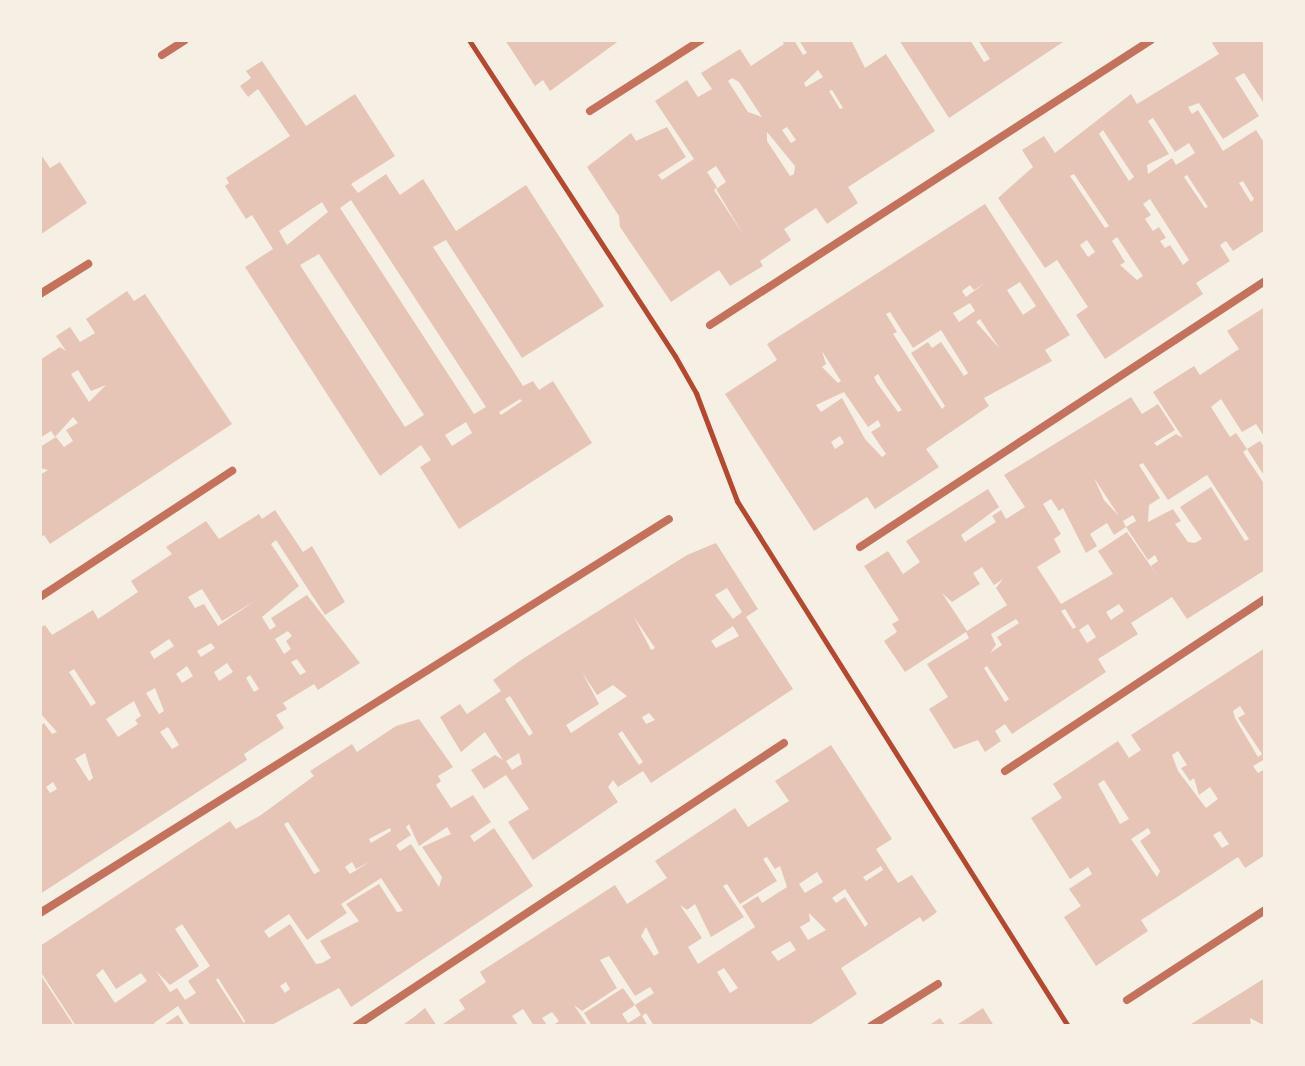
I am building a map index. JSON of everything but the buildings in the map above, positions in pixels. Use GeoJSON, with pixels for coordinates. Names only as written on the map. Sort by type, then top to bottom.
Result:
{"type":"FeatureCollection","features":[{"type":"Feature","properties":{"kind":"street"},"geometry":{"type":"LineString","coordinates":[[162,55],[185,40]]}},
{"type":"Feature","properties":{"kind":"street"},"geometry":{"type":"LineString","coordinates":[[590,111],[701,40]]}},
{"type":"Feature","properties":{"kind":"street"},"geometry":{"type":"LineString","coordinates":[[710,325],[1151,40]]}},
{"type":"Feature","properties":{"kind":"street"},"geometry":{"type":"LineString","coordinates":[[40,294],[88,264]]}},
{"type":"Feature","properties":{"kind":"street"},"geometry":{"type":"LineString","coordinates":[[860,547],[1265,281]]}},
{"type":"Feature","properties":{"kind":"street"},"geometry":{"type":"LineString","coordinates":[[40,597],[232,471]]}},
{"type":"Feature","properties":{"kind":"street"},"geometry":{"type":"LineString","coordinates":[[40,913],[669,519]]}},
{"type":"Feature","properties":{"kind":"street"},"geometry":{"type":"LineString","coordinates":[[1005,771],[1265,599]]}},
{"type":"Feature","properties":{"kind":"street"},"geometry":{"type":"LineString","coordinates":[[356,1026],[784,743]]}},
{"type":"Feature","properties":{"kind":"street"},"geometry":{"type":"LineString","coordinates":[[1127,1000],[1265,910]]}},
{"type":"Feature","properties":{"kind":"street"},"geometry":{"type":"LineString","coordinates":[[871,1026],[938,984]]}},
{"type":"Feature","properties":{"kind":"path"},"geometry":{"type":"LineString","coordinates":[[469,40],[675,356],[696,393],[737,501],[1068,1026]]}}]}
